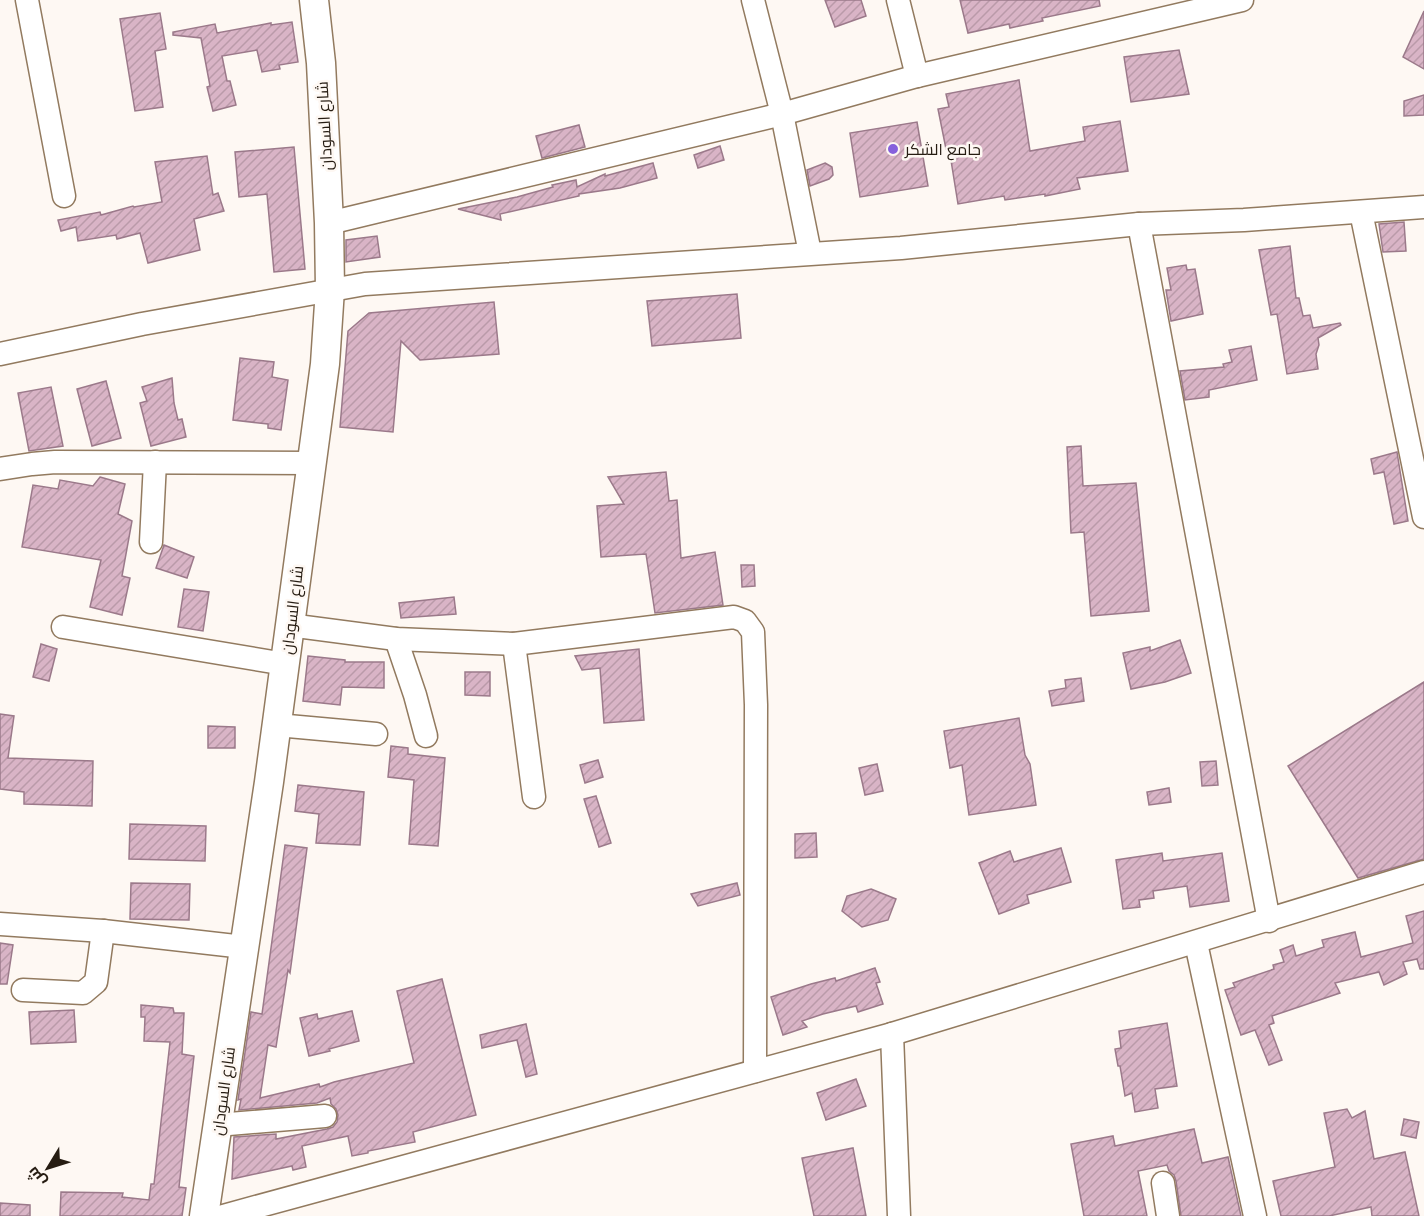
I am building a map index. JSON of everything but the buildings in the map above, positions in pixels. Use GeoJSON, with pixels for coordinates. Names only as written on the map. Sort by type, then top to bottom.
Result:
{"type":"FeatureCollection","features":[{"type":"Feature","properties":{"kind":"main road","name":"شارع السودان"},"geometry":{"type":"LineString","coordinates":[[204,1216],[277,725],[325,364],[330,289],[329,223],[321,63],[314,0]]}},
{"type":"Feature","properties":{"kind":"street"},"geometry":{"type":"LineString","coordinates":[[27,0],[64,196]]}},
{"type":"Feature","properties":{"kind":"street"},"geometry":{"type":"LineString","coordinates":[[753,0],[782,114],[810,253]]}},
{"type":"Feature","properties":{"kind":"street"},"geometry":{"type":"LineString","coordinates":[[898,0],[917,76]]}},
{"type":"Feature","properties":{"kind":"street"},"geometry":{"type":"LineString","coordinates":[[329,223],[782,114],[1157,10],[1242,0]]}},
{"type":"Feature","properties":{"kind":"street"},"geometry":{"type":"LineString","coordinates":[[0,354],[142,324],[365,284],[901,248],[1139,225],[1424,207]]}},
{"type":"Feature","properties":{"kind":"street"},"geometry":{"type":"LineString","coordinates":[[1361,212],[1424,517]]}},
{"type":"Feature","properties":{"kind":"street"},"geometry":{"type":"LineString","coordinates":[[1139,225],[1269,921]]}},
{"type":"Feature","properties":{"kind":"street"},"geometry":{"type":"LineString","coordinates":[[0,470],[55,462],[312,463]]}},
{"type":"Feature","properties":{"kind":"street"},"geometry":{"type":"LineString","coordinates":[[151,542],[155,462]]}},
{"type":"Feature","properties":{"kind":"street"},"geometry":{"type":"LineString","coordinates":[[289,625],[396,639],[514,644],[734,617],[745,621],[753,632],[756,705],[755,1071]]}},
{"type":"Feature","properties":{"kind":"street"},"geometry":{"type":"LineString","coordinates":[[63,627],[285,664]]}},
{"type":"Feature","properties":{"kind":"street"},"geometry":{"type":"LineString","coordinates":[[396,639],[426,736]]}},
{"type":"Feature","properties":{"kind":"street"},"geometry":{"type":"LineString","coordinates":[[514,644],[534,797]]}},
{"type":"Feature","properties":{"kind":"street"},"geometry":{"type":"LineString","coordinates":[[277,725],[376,734]]}},
{"type":"Feature","properties":{"kind":"street"},"geometry":{"type":"LineString","coordinates":[[223,1216],[892,1034],[1424,872]]}},
{"type":"Feature","properties":{"kind":"street"},"geometry":{"type":"LineString","coordinates":[[0,924],[103,931],[244,947]]}},
{"type":"Feature","properties":{"kind":"street"},"geometry":{"type":"LineString","coordinates":[[23,990],[83,993],[90,988],[96,982],[103,931]]}},
{"type":"Feature","properties":{"kind":"street"},"geometry":{"type":"LineString","coordinates":[[1196,943],[1255,1216]]}},
{"type":"Feature","properties":{"kind":"street"},"geometry":{"type":"LineString","coordinates":[[892,1034],[899,1216]]}},
{"type":"Feature","properties":{"kind":"street"},"geometry":{"type":"LineString","coordinates":[[217,1125],[325,1116]]}},
{"type":"Feature","properties":{"kind":"street"},"geometry":{"type":"LineString","coordinates":[[1163,1183],[1168,1216]]}},
{"type":"Feature","properties":{"kind":"place","name":"جامع الشكر"},"geometry":{"type":"Point","coordinates":[893,149]}}]}
